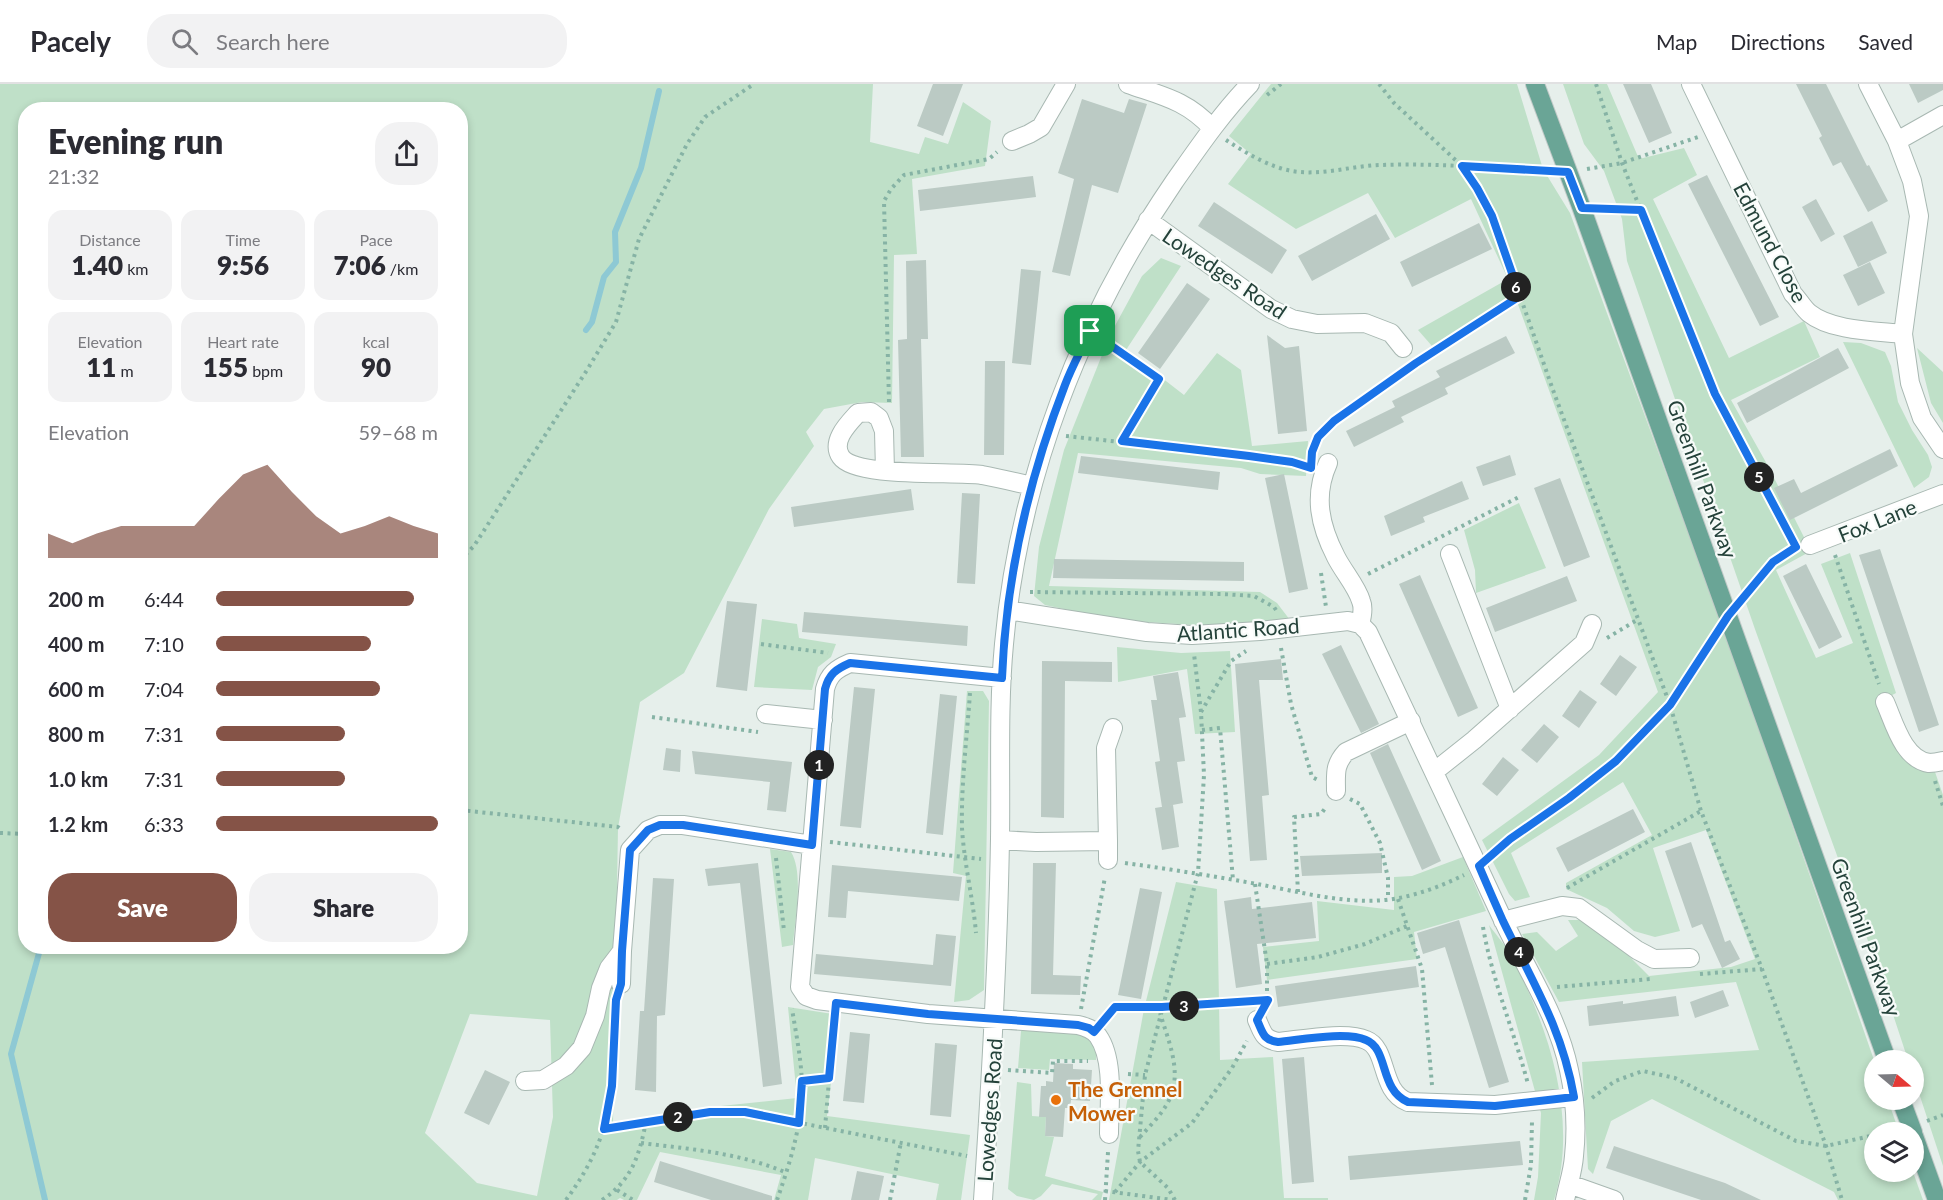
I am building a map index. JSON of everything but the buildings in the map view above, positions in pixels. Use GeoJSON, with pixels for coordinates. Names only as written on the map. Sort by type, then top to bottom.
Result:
{"type":"FeatureCollection","features":[{"type":"Feature","properties":{"kind":"main road","name":"Greenhill Parkway"},"geometry":{"type":"LineString","coordinates":[[1535,84],[1582,208],[1883,1050]]}},
{"type":"Feature","properties":{"kind":"main road"},"geometry":{"type":"LineString","coordinates":[[1924,1164],[1937,1200]]}},
{"type":"Feature","properties":{"kind":"street"},"geometry":{"type":"LineString","coordinates":[[1012,141],[1041,127],[1066,84]]}},
{"type":"Feature","properties":{"kind":"street"},"geometry":{"type":"LineString","coordinates":[[1128,84],[1184,104],[1200,115],[1212,128]]}},
{"type":"Feature","properties":{"kind":"street","name":"Lowedges Road"},"geometry":{"type":"LineString","coordinates":[[982,1200],[995,1018],[1004,644],[1018,549],[1032,486],[1047,434],[1066,382],[1104,301],[1148,220],[1212,128],[1250,84]]}},
{"type":"Feature","properties":{"kind":"street","name":"Edmund Close"},"geometry":{"type":"LineString","coordinates":[[1691,84],[1794,294],[1809,313],[1824,322],[1850,328],[1903,334]]}},
{"type":"Feature","properties":{"kind":"street"},"geometry":{"type":"LineString","coordinates":[[1868,84],[1897,141],[1912,181],[1919,216],[1903,334],[1911,383],[1922,418],[1943,448]]}},
{"type":"Feature","properties":{"kind":"street"},"geometry":{"type":"LineString","coordinates":[[1897,141],[1943,115]]}},
{"type":"Feature","properties":{"kind":"street","name":"Lowedges Road"},"geometry":{"type":"LineString","coordinates":[[1148,220],[1271,309],[1292,319],[1317,324],[1365,323],[1391,333],[1403,348]]}},
{"type":"Feature","properties":{"kind":"street"},"geometry":{"type":"LineString","coordinates":[[885,471],[884,431],[879,418],[871,412],[858,413],[843,429],[837,447],[840,456],[847,462],[885,471],[981,475],[1032,486]]}},
{"type":"Feature","properties":{"kind":"street"},"geometry":{"type":"LineString","coordinates":[[1320,462],[1322,477],[1319,495],[1320,516],[1335,556],[1362,602],[1360,624],[1368,632],[1411,721],[1559,1036],[1569,1068],[1574,1104],[1574,1156],[1567,1192],[1614,1200]]}},
{"type":"Feature","properties":{"kind":"street","name":"Fox Lane"},"geometry":{"type":"LineString","coordinates":[[1810,545],[1943,494]]}},
{"type":"Feature","properties":{"kind":"street"},"geometry":{"type":"LineString","coordinates":[[1450,554],[1510,709]]}},
{"type":"Feature","properties":{"kind":"street","name":"Atlantic Road"},"geometry":{"type":"LineString","coordinates":[[1008,610],[1147,632],[1192,635],[1348,621],[1360,624]]}},
{"type":"Feature","properties":{"kind":"street"},"geometry":{"type":"LineString","coordinates":[[1435,771],[1510,709],[1584,643],[1592,624]]}},
{"type":"Feature","properties":{"kind":"street"},"geometry":{"type":"LineString","coordinates":[[1002,678],[850,663],[838,668],[829,676],[825,689],[800,987],[806,996],[836,1003],[1086,1028],[1103,1045],[1109,1072],[1110,1134]]}},
{"type":"Feature","properties":{"kind":"street"},"geometry":{"type":"LineString","coordinates":[[1885,702],[1908,750],[1918,759],[1936,762]]}},
{"type":"Feature","properties":{"kind":"street"},"geometry":{"type":"LineString","coordinates":[[766,714],[823,720]]}},
{"type":"Feature","properties":{"kind":"street"},"geometry":{"type":"LineString","coordinates":[[1336,791],[1338,760],[1346,752],[1411,721]]}},
{"type":"Feature","properties":{"kind":"street"},"geometry":{"type":"LineString","coordinates":[[1108,860],[1106,748],[1113,728]]}},
{"type":"Feature","properties":{"kind":"street"},"geometry":{"type":"LineString","coordinates":[[621,984],[630,850],[648,830],[660,825],[683,825],[774,839],[812,842]]}},
{"type":"Feature","properties":{"kind":"street"},"geometry":{"type":"LineString","coordinates":[[1000,840],[1108,841]]}},
{"type":"Feature","properties":{"kind":"street"},"geometry":{"type":"LineString","coordinates":[[1503,921],[1548,908],[1562,906],[1579,908],[1637,950],[1654,959],[1690,958]]}},
{"type":"Feature","properties":{"kind":"street"},"geometry":{"type":"LineString","coordinates":[[525,1081],[543,1080],[566,1066],[582,1048],[595,1016],[601,988],[609,968],[622,951]]}},
{"type":"Feature","properties":{"kind":"street"},"geometry":{"type":"LineString","coordinates":[[1257,1020],[1264,1036],[1269,1041],[1341,1036],[1368,1040],[1376,1048],[1392,1090],[1400,1099],[1408,1102],[1495,1106],[1532,1102],[1574,1104]]}},
{"type":"Feature","properties":{"kind":"path"},"geometry":{"type":"LineString","coordinates":[[468,552],[587,370],[615,322],[639,239],[687,144],[705,117],[754,84]]}},
{"type":"Feature","properties":{"kind":"path"},"geometry":{"type":"LineString","coordinates":[[1379,84],[1394,103],[1462,166],[1492,216],[1637,620],[1670,705],[1701,811],[1762,969],[1826,1146],[1842,1200]]}},
{"type":"Feature","properties":{"kind":"path"},"geometry":{"type":"LineString","coordinates":[[1086,1028],[1108,860],[1198,873],[1333,898],[1364,900],[1398,899],[1460,876],[1479,866],[1510,839],[1569,798],[1616,761],[1670,705],[1728,616],[1773,562],[1796,547],[1715,394],[1622,163],[1596,84]]}},
{"type":"Feature","properties":{"kind":"path"},"geometry":{"type":"LineString","coordinates":[[1212,128],[1245,153],[1269,164],[1293,171],[1332,171],[1378,165],[1462,166],[1568,172],[1622,163],[1714,131]]}},
{"type":"Feature","properties":{"kind":"path"},"geometry":{"type":"LineString","coordinates":[[884,431],[889,415],[884,201],[904,175],[989,159],[1012,141]]}},
{"type":"Feature","properties":{"kind":"path"},"geometry":{"type":"LineString","coordinates":[[1582,208],[1641,210]]}},
{"type":"Feature","properties":{"kind":"path"},"geometry":{"type":"LineString","coordinates":[[1312,452],[1318,437],[1334,421],[1416,363],[1520,296]]}},
{"type":"Feature","properties":{"kind":"path"},"geometry":{"type":"LineString","coordinates":[[1090,331],[1159,379],[1122,441]]}},
{"type":"Feature","properties":{"kind":"path"},"geometry":{"type":"LineString","coordinates":[[1047,434],[1249,456],[1292,462],[1311,468],[1320,462]]}},
{"type":"Feature","properties":{"kind":"path"},"geometry":{"type":"LineString","coordinates":[[1829,539],[1885,702]]}},
{"type":"Feature","properties":{"kind":"path"},"geometry":{"type":"LineString","coordinates":[[1011,591],[1222,594],[1254,596],[1274,607],[1283,628],[1291,705],[1312,777],[1360,804],[1380,843],[1388,878],[1388,899]]}},
{"type":"Feature","properties":{"kind":"path"},"geometry":{"type":"LineString","coordinates":[[1584,643],[1606,639],[1637,620]]}},
{"type":"Feature","properties":{"kind":"path"},"geometry":{"type":"LineString","coordinates":[[1174,1200],[1168,1188],[1140,1162],[1138,1151],[1145,1076],[1198,873],[1204,775],[1201,712],[1192,635]]}},
{"type":"Feature","properties":{"kind":"path"},"geometry":{"type":"LineString","coordinates":[[761,644],[836,654],[850,663]]}},
{"type":"Feature","properties":{"kind":"path"},"geometry":{"type":"LineString","coordinates":[[1201,712],[1231,662],[1250,648]]}},
{"type":"Feature","properties":{"kind":"path"},"geometry":{"type":"LineString","coordinates":[[972,674],[962,826],[977,938]]}},
{"type":"Feature","properties":{"kind":"path"},"geometry":{"type":"LineString","coordinates":[[652,717],[765,733],[766,714]]}},
{"type":"Feature","properties":{"kind":"path"},"geometry":{"type":"LineString","coordinates":[[1202,730],[1220,728],[1233,880]]}},
{"type":"Feature","properties":{"kind":"path"},"geometry":{"type":"LineString","coordinates":[[1936,762],[1943,806]]}},
{"type":"Feature","properties":{"kind":"path"},"geometry":{"type":"LineString","coordinates":[[1298,892],[1294,817],[1321,814],[1336,791]]}},
{"type":"Feature","properties":{"kind":"path"},"geometry":{"type":"LineString","coordinates":[[468,811],[618,828],[638,840]]}},
{"type":"Feature","properties":{"kind":"path"},"geometry":{"type":"LineString","coordinates":[[1548,908],[1558,894],[1572,885],[1701,811]]}},
{"type":"Feature","properties":{"kind":"path"},"geometry":{"type":"LineString","coordinates":[[0,833],[18,834]]}},
{"type":"Feature","properties":{"kind":"path"},"geometry":{"type":"LineString","coordinates":[[774,839],[784,932]]}},
{"type":"Feature","properties":{"kind":"path"},"geometry":{"type":"LineString","coordinates":[[812,842],[999,861]]}},
{"type":"Feature","properties":{"kind":"path"},"geometry":{"type":"LineString","coordinates":[[1115,1192],[1140,1162],[1192,1123],[1232,1068],[1268,1000],[1267,964],[1256,884]]}},
{"type":"Feature","properties":{"kind":"path"},"geometry":{"type":"LineString","coordinates":[[1398,899],[1422,969],[1433,1104]]}},
{"type":"Feature","properties":{"kind":"path"},"geometry":{"type":"LineString","coordinates":[[1483,924],[1488,954],[1519,1051],[1532,1102],[1531,1165],[1526,1200]]}},
{"type":"Feature","properties":{"kind":"path"},"geometry":{"type":"LineString","coordinates":[[1267,964],[1318,957],[1365,944],[1407,926]]}},
{"type":"Feature","properties":{"kind":"path"},"geometry":{"type":"LineString","coordinates":[[566,1200],[586,1170],[604,1129],[612,1086],[616,1000],[621,984]]}},
{"type":"Feature","properties":{"kind":"path"},"geometry":{"type":"LineString","coordinates":[[777,1200],[787,1173],[799,1123],[802,1081],[791,1001],[800,987]]}},
{"type":"Feature","properties":{"kind":"path"},"geometry":{"type":"LineString","coordinates":[[1086,1028],[1115,1007],[1161,1010],[1268,1000]]}},
{"type":"Feature","properties":{"kind":"path"},"geometry":{"type":"LineString","coordinates":[[825,1128],[836,1003]]}},
{"type":"Feature","properties":{"kind":"path"},"geometry":{"type":"LineString","coordinates":[[1139,1138],[1167,1103],[1174,1084],[1175,1063],[1161,1010]]}},
{"type":"Feature","properties":{"kind":"path"},"geometry":{"type":"LineString","coordinates":[[992,1069],[1052,1073],[1053,1061],[1096,1061],[1096,1071],[1145,1076]]}},
{"type":"Feature","properties":{"kind":"path"},"geometry":{"type":"LineString","coordinates":[[1574,1104],[1616,1081],[1642,1071],[1675,1078],[1796,1141],[1826,1146],[1864,1137]]}},
{"type":"Feature","properties":{"kind":"path"},"geometry":{"type":"LineString","coordinates":[[802,1081],[829,1078]]}},
{"type":"Feature","properties":{"kind":"path"},"geometry":{"type":"LineString","coordinates":[[604,1129],[710,1112],[745,1112],[985,1160]]}},
{"type":"Feature","properties":{"kind":"path"},"geometry":{"type":"LineString","coordinates":[[602,1200],[616,1190],[636,1160],[646,1122]]}},
{"type":"Feature","properties":{"kind":"path"},"geometry":{"type":"LineString","coordinates":[[1105,1200],[1110,1134]]}},
{"type":"Feature","properties":{"kind":"path"},"geometry":{"type":"LineString","coordinates":[[890,1200],[901,1142]]}},
{"type":"Feature","properties":{"kind":"path"},"geometry":{"type":"LineString","coordinates":[[641,1143],[713,1152],[763,1162],[787,1173]]}},
{"type":"Feature","properties":{"kind":"path"},"geometry":{"type":"LineString","coordinates":[[616,1190],[633,1200]]}},
{"type":"Feature","properties":{"kind":"path"},"geometry":{"type":"LineString","coordinates":[[1105,1191],[1174,1200]]}},
{"type":"Feature","properties":{"kind":"green space"},"geometry":{"type":"Polygon","coordinates":[[[0,84],[873,84],[870,142],[919,154],[925,137],[948,144],[963,102],[991,121],[985,166],[912,179],[917,254],[894,255],[892,403],[862,402],[824,409],[806,432],[814,446],[769,509],[684,673],[640,702],[618,828],[613,1123],[692,1109],[797,1098],[788,1007],[839,1015],[827,1116],[970,1135],[961,1200],[936,1200],[939,1184],[815,1158],[808,1200],[774,1200],[781,1175],[660,1152],[637,1200],[620,1198],[617,1200],[0,1200],[0,84]],[[470,1014],[425,1133],[477,1183],[537,1196],[553,1117],[550,1020],[470,1014]]]}},
{"type":"Feature","properties":{"kind":"green space"},"geometry":{"type":"Polygon","coordinates":[[[1271,84],[1517,84],[1543,169],[1570,213],[1731,649],[1870,1050],[1864,1050],[1864,1110],[1891,1110],[1896,1122],[1864,1122],[1864,1182],[1917,1182],[1923,1200],[1838,1200],[1834,1192],[1652,1099],[1611,1121],[1593,1174],[1588,1169],[1582,1062],[1759,1050],[1736,982],[1559,1002],[1522,934],[1537,932],[1556,951],[1578,936],[1568,920],[1581,920],[1627,954],[1649,976],[1731,967],[1755,959],[1706,830],[1653,848],[1680,931],[1655,937],[1634,931],[1607,908],[1566,889],[1566,883],[1652,835],[1623,782],[1511,853],[1530,897],[1515,901],[1509,894],[1482,840],[1599,755],[1658,692],[1515,296],[1432,346],[1418,330],[1508,279],[1471,199],[1395,238],[1368,193],[1296,229],[1228,184],[1251,154],[1229,136],[1271,84]]]}},
{"type":"Feature","properties":{"kind":"green space"},"geometry":{"type":"Polygon","coordinates":[[[1563,84],[1607,84],[1639,159],[1684,148],[1697,175],[1653,199],[1729,358],[1804,321],[1820,357],[1731,400],[1811,551],[1776,570],[1816,658],[1853,643],[1821,564],[1850,553],[1896,693],[1877,703],[1913,764],[1935,772],[1943,795],[1943,1166],[1924,1108],[1924,1050],[1905,1050],[1876,963],[1756,632],[1627,261],[1622,219],[1604,171],[1584,144],[1563,84]]]}},
{"type":"Feature","properties":{"kind":"green space"},"geometry":{"type":"Polygon","coordinates":[[[1161,258],[1181,266],[1126,350],[1184,395],[1217,353],[1241,370],[1252,446],[1308,441],[1306,476],[1260,474],[1241,468],[1078,453],[1049,586],[1260,592],[1277,603],[1290,620],[1274,624],[1194,625],[1116,620],[1045,605],[1034,596],[1039,547],[1064,450],[1110,335],[1142,276],[1161,258]]]}},
{"type":"Feature","properties":{"kind":"green space"},"geometry":{"type":"Polygon","coordinates":[[[1843,342],[1861,343],[1885,352],[1891,366],[1898,402],[1928,455],[1932,467],[1929,477],[1914,488],[1843,342]]]}},
{"type":"Feature","properties":{"kind":"green space"},"geometry":{"type":"Polygon","coordinates":[[[1917,348],[1943,372],[1943,423],[1931,403],[1917,348]]]}},
{"type":"Feature","properties":{"kind":"green space"},"geometry":{"type":"Polygon","coordinates":[[[1519,503],[1546,568],[1476,593],[1475,570],[1464,530],[1519,503]]]}},
{"type":"Feature","properties":{"kind":"green space"},"geometry":{"type":"Polygon","coordinates":[[[762,619],[797,624],[799,638],[836,644],[831,657],[818,667],[812,690],[754,687],[762,619]]]}},
{"type":"Feature","properties":{"kind":"green space"},"geometry":{"type":"Polygon","coordinates":[[[1117,647],[1181,653],[1230,651],[1235,732],[1195,734],[1187,669],[1118,682],[1117,647]]]}},
{"type":"Feature","properties":{"kind":"green space"},"geometry":{"type":"Polygon","coordinates":[[[967,691],[983,691],[989,701],[984,990],[969,1000],[954,1002],[966,876],[953,873],[967,691]]]}},
{"type":"Feature","properties":{"kind":"green space"},"geometry":{"type":"Polygon","coordinates":[[[770,849],[791,852],[797,872],[798,897],[793,945],[782,947],[770,849]]]}},
{"type":"Feature","properties":{"kind":"green space"},"geometry":{"type":"Polygon","coordinates":[[[1463,857],[1486,911],[1414,932],[1417,959],[1267,980],[1263,947],[1319,941],[1317,901],[1394,910],[1394,877],[1412,876],[1463,857]]]}},
{"type":"Feature","properties":{"kind":"green space"},"geometry":{"type":"Polygon","coordinates":[[[1176,882],[1217,889],[1220,1060],[1273,1057],[1284,1198],[1328,1198],[1328,1200],[1109,1200],[1144,1009],[1176,882]]]}},
{"type":"Feature","properties":{"kind":"green space"},"geometry":{"type":"Polygon","coordinates":[[[1489,925],[1508,950],[1520,972],[1539,1017],[1555,1068],[1563,1121],[1563,1148],[1554,1200],[1534,1200],[1538,1177],[1541,1113],[1489,925]]]}},
{"type":"Feature","properties":{"kind":"green space"},"geometry":{"type":"Polygon","coordinates":[[[1029,1029],[1068,1031],[1092,1040],[1096,1049],[1096,1060],[1050,1059],[1049,1070],[1018,1068],[1021,1031],[1029,1029]]]}},
{"type":"Feature","properties":{"kind":"green space"},"geometry":{"type":"Polygon","coordinates":[[[1017,1082],[1031,1084],[1032,1116],[1046,1117],[1045,1136],[1054,1137],[1045,1176],[1103,1192],[1101,1200],[1092,1200],[1098,1194],[1052,1184],[1034,1200],[1017,1196],[1008,1189],[1017,1082]]]}},
{"type":"Feature","properties":{"kind":"waterway"},"geometry":{"type":"LineString","coordinates":[[586,330],[592,322],[604,277],[616,262],[615,232],[641,168],[659,91]]}},
{"type":"Feature","properties":{"kind":"waterway"},"geometry":{"type":"LineString","coordinates":[[39,954],[11,1054],[45,1200]]}},
{"type":"Feature","properties":{"kind":"place","name":"The Grennel Mower"},"geometry":{"type":"Point","coordinates":[1056,1100]}},
{"type":"Feature","properties":{"kind":"route"},"geometry":{"type":"LineString","coordinates":[[1462,166],[1568,172],[1582,208],[1641,210],[1715,394],[1796,547],[1773,562],[1728,616],[1670,705],[1616,761],[1569,798],[1510,839],[1479,866],[1559,1036],[1569,1068],[1574,1097],[1495,1106],[1408,1102],[1400,1099],[1392,1090],[1376,1048],[1368,1040],[1341,1036],[1269,1041],[1264,1036],[1257,1020],[1268,1000],[1162,1007],[1115,1007],[1094,1032],[1078,1025],[928,1014],[836,1003],[829,1078],[802,1081],[799,1123],[745,1112],[710,1112],[604,1129],[612,1086],[616,1000],[621,984],[630,850],[648,830],[660,825],[683,825],[812,845],[825,689],[829,676],[838,668],[850,663],[1002,678],[1011,591],[1032,486],[1047,434],[1066,382],[1090,331],[1159,379],[1122,441],[1292,462],[1311,468],[1312,452],[1318,437],[1334,421],[1416,363],[1520,296],[1492,216],[1462,166]]}}]}
